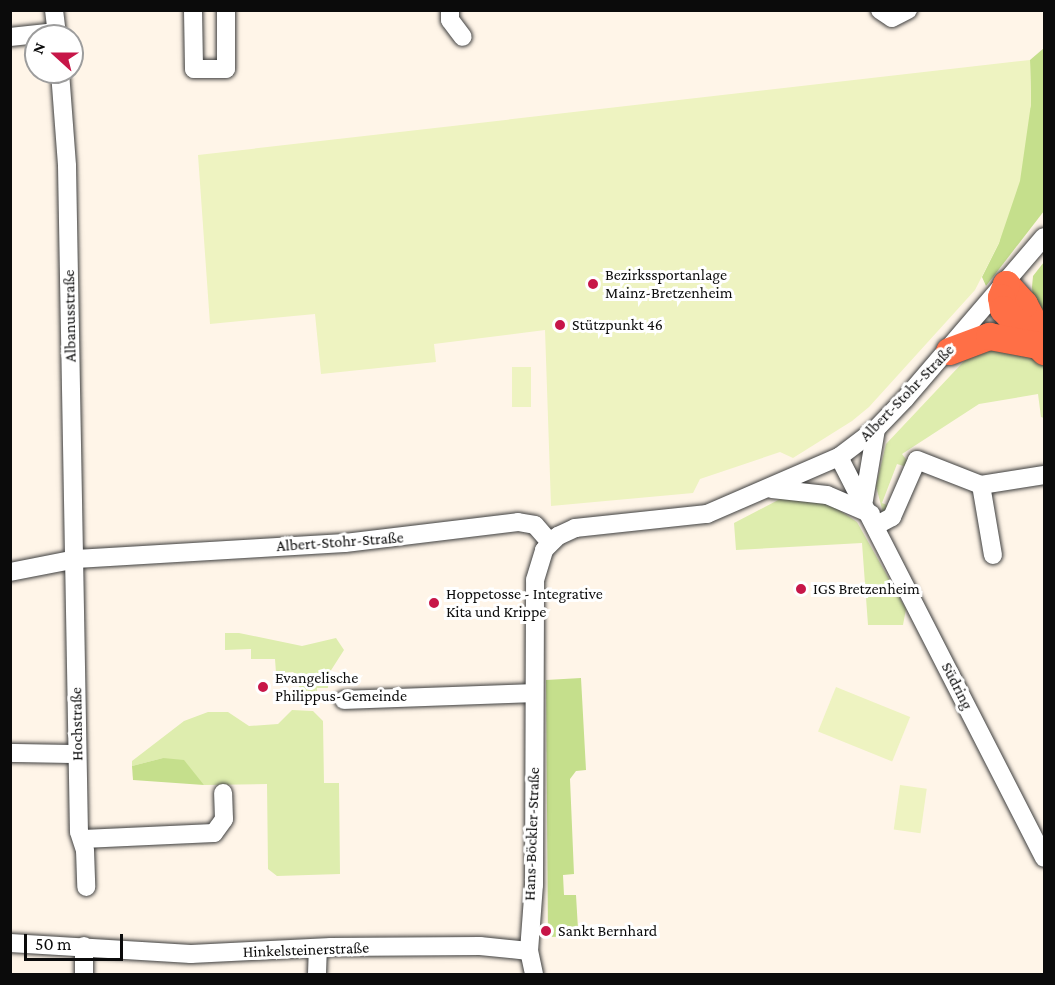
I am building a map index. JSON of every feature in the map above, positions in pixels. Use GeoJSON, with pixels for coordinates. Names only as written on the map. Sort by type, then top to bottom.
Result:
{"type":"FeatureCollection","features":[{"type":"Feature","properties":{"kind":"highway"},"geometry":{"type":"LineString","coordinates":[[1006,284],[1001,297],[1003,309],[1042,346]]}},
{"type":"Feature","properties":{"kind":"highway"},"geometry":{"type":"LineString","coordinates":[[949,351],[989,336],[1042,346]]}},
{"type":"Feature","properties":{"kind":"street"},"geometry":{"type":"LineString","coordinates":[[193,10],[194,69],[226,69],[226,10]]}},
{"type":"Feature","properties":{"kind":"street"},"geometry":{"type":"LineString","coordinates":[[450,10],[450,20],[463,37]]}},
{"type":"Feature","properties":{"kind":"street"},"geometry":{"type":"LineString","coordinates":[[880,10],[892,18],[908,10]]}},
{"type":"Feature","properties":{"kind":"street","name":"Albanusstraße"},"geometry":{"type":"LineString","coordinates":[[61,84],[67,166],[76,559]]}},
{"type":"Feature","properties":{"kind":"street","name":"Albert-Stohr-Straße"},"geometry":{"type":"LineString","coordinates":[[10,572],[76,559],[334,543],[518,522],[535,525],[550,542],[575,528],[657,519],[674,511],[734,501],[769,489],[839,457],[876,429],[949,351],[1044,237]]}},
{"type":"Feature","properties":{"kind":"street"},"geometry":{"type":"LineString","coordinates":[[871,513],[876,429]]}},
{"type":"Feature","properties":{"kind":"street","name":"Südring"},"geometry":{"type":"LineString","coordinates":[[839,457],[871,513],[1044,858]]}},
{"type":"Feature","properties":{"kind":"street"},"geometry":{"type":"LineString","coordinates":[[769,489],[826,495],[871,513],[892,517],[917,460],[981,485],[1043,481]]}},
{"type":"Feature","properties":{"kind":"street"},"geometry":{"type":"LineString","coordinates":[[981,485],[993,555]]}},
{"type":"Feature","properties":{"kind":"street","name":"Hans-Böckler-Straße"},"geometry":{"type":"LineString","coordinates":[[534,975],[529,951],[534,885],[535,580],[539,559],[550,542]]}},
{"type":"Feature","properties":{"kind":"street","name":"Hochstraße"},"geometry":{"type":"LineString","coordinates":[[76,559],[79,832],[83,839],[86,887]]}},
{"type":"Feature","properties":{"kind":"street"},"geometry":{"type":"LineString","coordinates":[[344,700],[534,693]]}},
{"type":"Feature","properties":{"kind":"street"},"geometry":{"type":"LineString","coordinates":[[10,753],[77,754]]}},
{"type":"Feature","properties":{"kind":"street"},"geometry":{"type":"LineString","coordinates":[[83,839],[214,833],[224,819],[223,793]]}},
{"type":"Feature","properties":{"kind":"street","name":"Hinkelsteinerstraße"},"geometry":{"type":"LineString","coordinates":[[10,943],[191,954],[318,951],[331,947],[480,946],[529,951]]}},
{"type":"Feature","properties":{"kind":"street"},"geometry":{"type":"LineString","coordinates":[[84,946],[84,975]]}},
{"type":"Feature","properties":{"kind":"street"},"geometry":{"type":"LineString","coordinates":[[317,975],[318,951]]}},
{"type":"Feature","properties":{"kind":"green space"},"geometry":{"type":"Polygon","coordinates":[[[1044,48],[1044,211],[986,286],[982,277],[999,243],[1031,104],[1030,60],[1044,48]]]}},
{"type":"Feature","properties":{"kind":"green space","name":"Bezirkssportanlage Mainz-Bretzenheim"},"geometry":{"type":"Polygon","coordinates":[[[1030,60],[1031,104],[1020,181],[999,243],[975,290],[869,407],[852,421],[793,458],[780,452],[700,479],[693,493],[551,506],[545,330],[434,344],[436,362],[321,374],[315,314],[210,324],[198,155],[1030,60]]]}},
{"type":"Feature","properties":{"kind":"green space"},"geometry":{"type":"Polygon","coordinates":[[[1044,262],[1044,316],[1033,300],[1032,287],[1033,276],[1044,262]]]}},
{"type":"Feature","properties":{"kind":"green space"},"geometry":{"type":"Polygon","coordinates":[[[997,342],[1044,362],[1044,418],[1041,417],[1038,394],[979,404],[902,454],[909,463],[907,467],[897,464],[882,503],[892,507],[883,513],[876,486],[886,444],[967,358],[997,342]]]}},
{"type":"Feature","properties":{"kind":"green space"},"geometry":{"type":"Polygon","coordinates":[[[512,367],[531,367],[531,407],[512,407],[512,367]]]}},
{"type":"Feature","properties":{"kind":"green space"},"geometry":{"type":"Polygon","coordinates":[[[782,498],[810,498],[836,508],[857,522],[906,609],[903,625],[868,625],[862,543],[736,550],[734,523],[782,498]]]}},
{"type":"Feature","properties":{"kind":"green space"},"geometry":{"type":"Polygon","coordinates":[[[225,633],[239,633],[302,646],[336,638],[344,650],[328,675],[328,688],[317,688],[317,697],[299,697],[298,676],[293,672],[276,673],[275,659],[251,659],[251,649],[225,650],[225,633]]]}},
{"type":"Feature","properties":{"kind":"green space"},"geometry":{"type":"Polygon","coordinates":[[[581,678],[586,770],[576,771],[570,779],[574,874],[563,875],[564,895],[576,895],[578,929],[586,936],[548,937],[546,680],[581,678]]]}},
{"type":"Feature","properties":{"kind":"green space"},"geometry":{"type":"Polygon","coordinates":[[[836,687],[910,717],[892,761],[818,732],[836,687]]]}},
{"type":"Feature","properties":{"kind":"green space"},"geometry":{"type":"Polygon","coordinates":[[[292,710],[313,711],[323,721],[324,783],[339,783],[340,874],[277,876],[268,869],[267,784],[204,785],[163,758],[132,766],[132,761],[184,721],[208,712],[228,712],[249,726],[278,724],[292,710]]]}},
{"type":"Feature","properties":{"kind":"green space"},"geometry":{"type":"Polygon","coordinates":[[[163,758],[184,760],[204,785],[133,780],[132,766],[163,758]]]}},
{"type":"Feature","properties":{"kind":"green space"},"geometry":{"type":"Polygon","coordinates":[[[900,785],[927,789],[920,833],[894,830],[900,785]]]}},
{"type":"Feature","properties":{"kind":"place","name":"Bezirkssportanlage Mainz-Bretzenheim"},"geometry":{"type":"Point","coordinates":[593,284]}},
{"type":"Feature","properties":{"kind":"place","name":"Stützpunkt 46"},"geometry":{"type":"Point","coordinates":[560,325]}},
{"type":"Feature","properties":{"kind":"place","name":"IGS Bretzenheim"},"geometry":{"type":"Point","coordinates":[801,589]}},
{"type":"Feature","properties":{"kind":"place","name":"Hoppetosse - Integrative Kita und Krippe"},"geometry":{"type":"Point","coordinates":[434,603]}},
{"type":"Feature","properties":{"kind":"place","name":"Evangelische Philippus-Gemeinde"},"geometry":{"type":"Point","coordinates":[263,687]}},
{"type":"Feature","properties":{"kind":"place","name":"Sankt Bernhard"},"geometry":{"type":"Point","coordinates":[546,931]}}]}
